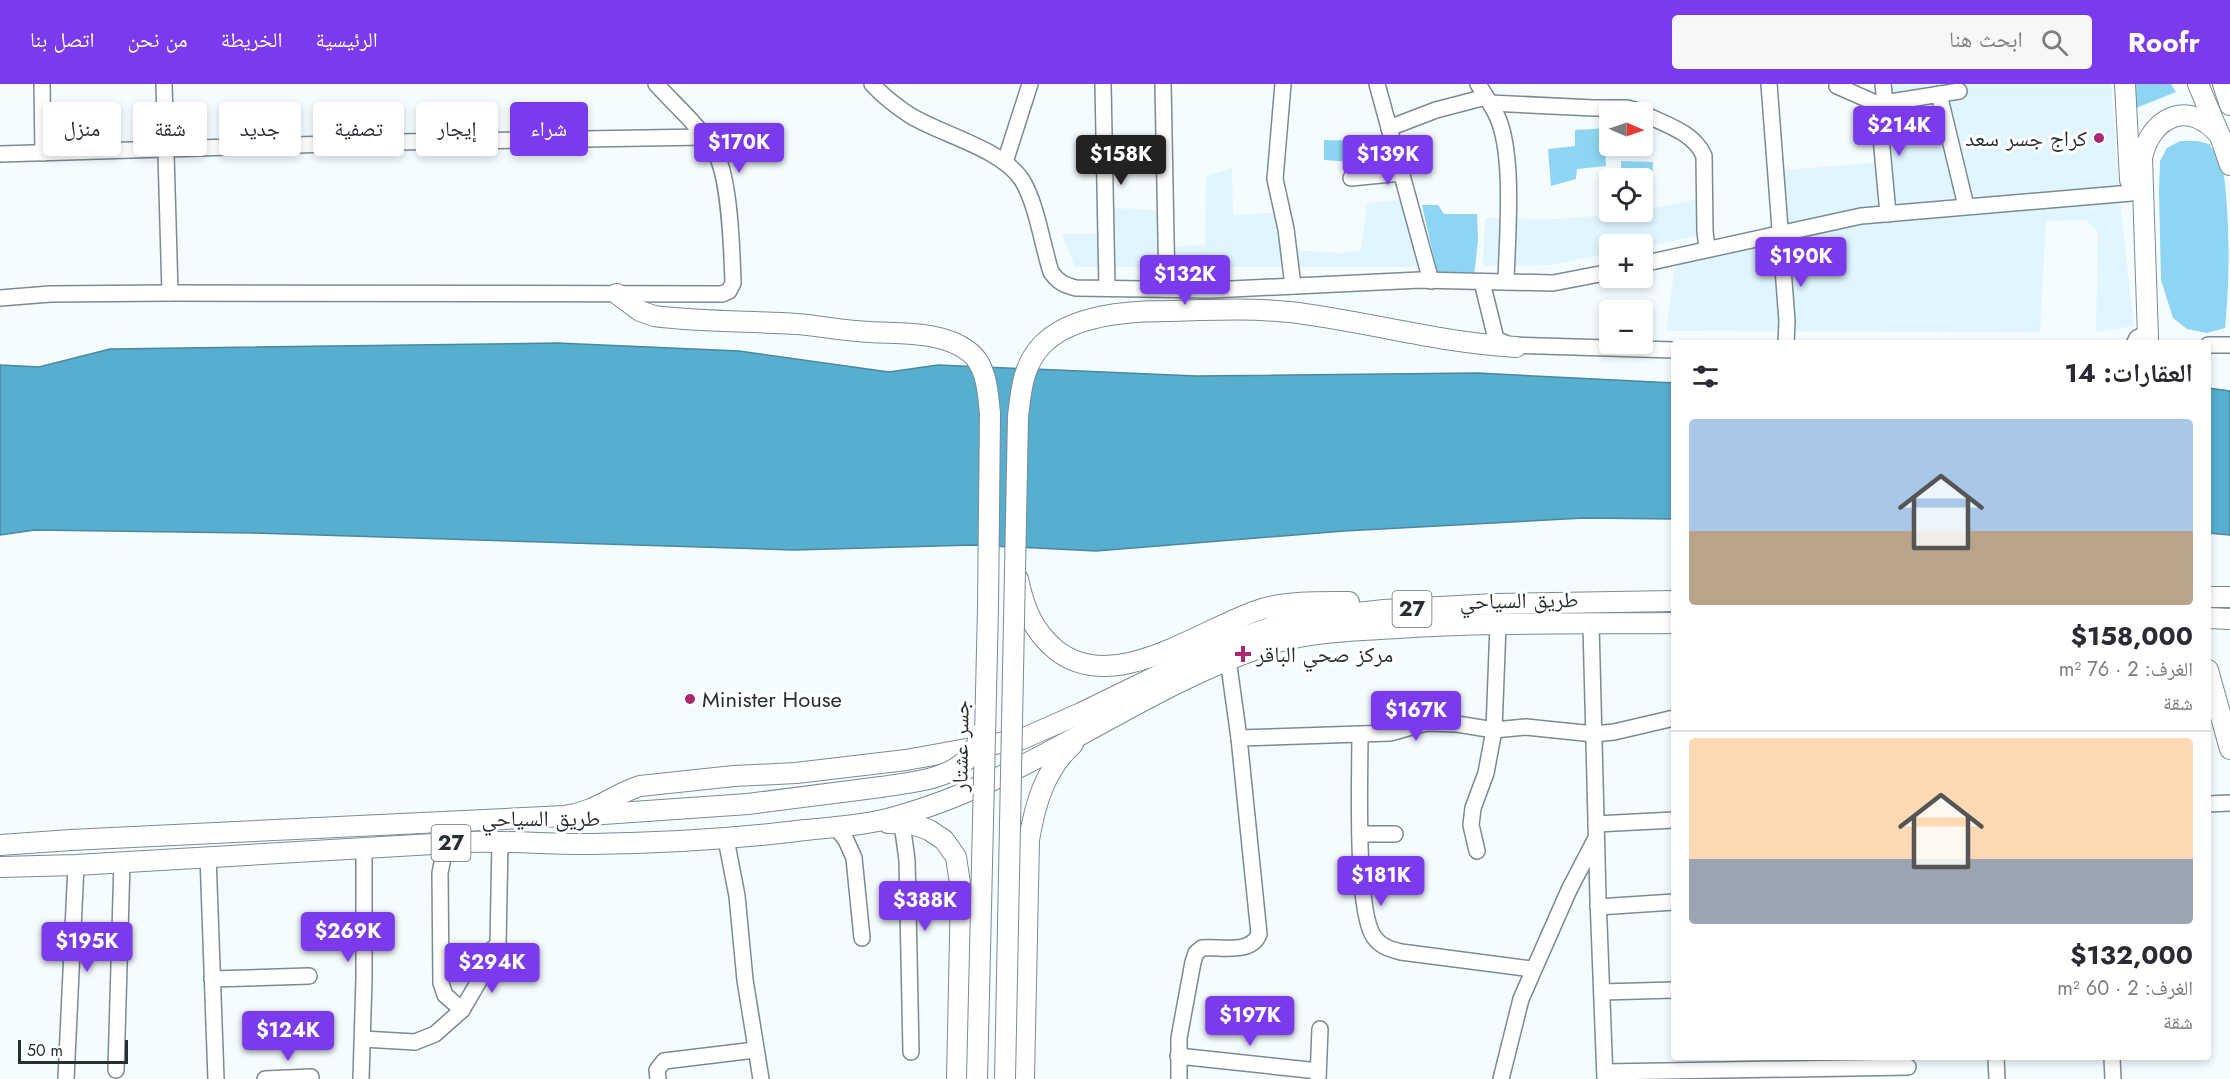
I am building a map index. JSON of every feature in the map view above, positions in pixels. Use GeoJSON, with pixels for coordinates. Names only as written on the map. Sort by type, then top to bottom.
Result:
{"type":"FeatureCollection","features":[{"type":"Feature","properties":{"kind":"main road"},"geometry":{"type":"LineString","coordinates":[[2126,84],[2130,193],[2143,340]]}},
{"type":"Feature","properties":{"kind":"main road"},"geometry":{"type":"LineString","coordinates":[[2198,84],[2230,165]]}},
{"type":"Feature","properties":{"kind":"main road"},"geometry":{"type":"LineString","coordinates":[[2223,84],[2230,105]]}},
{"type":"Feature","properties":{"kind":"main road"},"geometry":{"type":"LineString","coordinates":[[2143,340],[2142,158],[2144,150],[2155,128],[2177,116],[2196,117],[2210,125],[2220,136]]}},
{"type":"Feature","properties":{"kind":"main road","name":"جسر عشتار"},"geometry":{"type":"LineString","coordinates":[[617,294],[640,311],[654,316],[799,324],[947,340],[969,351],[981,367],[986,382],[990,414],[977,1079]]}},
{"type":"Feature","properties":{"kind":"main road"},"geometry":{"type":"LineString","coordinates":[[1005,1079],[1018,417],[1027,364],[1043,344],[1065,329],[1113,314],[1142,311],[1247,309],[1292,312],[1430,337],[1516,347]]}},
{"type":"Feature","properties":{"kind":"main road"},"geometry":{"type":"LineString","coordinates":[[1014,548],[1023,601],[1032,624],[1047,642],[1063,655],[1085,664],[1103,666],[1120,665],[1153,656],[1263,609],[1291,604],[1544,602]]}},
{"type":"Feature","properties":{"kind":"main road"},"geometry":{"type":"LineString","coordinates":[[2211,597],[2230,597]]}},
{"type":"Feature","properties":{"kind":"main road","name":"طريق السياحي"},"geometry":{"type":"LineString","coordinates":[[0,845],[565,816],[595,809],[625,791],[640,786],[712,778],[796,773],[906,760],[1022,739],[1223,644],[1284,623],[1384,610],[1544,602],[1671,601]]}},
{"type":"Feature","properties":{"kind":"main road"},"geometry":{"type":"LineString","coordinates":[[1592,602],[1592,624]]}},
{"type":"Feature","properties":{"kind":"main road"},"geometry":{"type":"LineString","coordinates":[[2211,618],[2230,619]]}},
{"type":"Feature","properties":{"kind":"main road","name":"طريق السياحي"},"geometry":{"type":"LineString","coordinates":[[0,867],[76,865],[446,843],[591,844],[726,839],[902,820],[1016,770],[1096,725],[1228,659],[1265,646],[1316,633],[1452,625],[1671,623]]}},
{"type":"Feature","properties":{"kind":"main road"},"geometry":{"type":"LineString","coordinates":[[2211,681],[2230,748]]}},
{"type":"Feature","properties":{"kind":"main road"},"geometry":{"type":"LineString","coordinates":[[565,816],[748,804],[881,787],[946,774],[959,767],[971,755],[978,743],[986,699]]}},
{"type":"Feature","properties":{"kind":"main road"},"geometry":{"type":"LineString","coordinates":[[1024,1079],[1028,851],[1033,814],[1041,790],[1054,765],[1070,746],[1096,725]]}},
{"type":"Feature","properties":{"kind":"main road"},"geometry":{"type":"LineString","coordinates":[[902,820],[929,830],[944,840],[956,857],[961,890],[957,1079]]}},
{"type":"Feature","properties":{"kind":"street"},"geometry":{"type":"LineString","coordinates":[[0,154],[43,153],[42,84]]}},
{"type":"Feature","properties":{"kind":"street"},"geometry":{"type":"LineString","coordinates":[[164,84],[165,102]]}},
{"type":"Feature","properties":{"kind":"street"},"geometry":{"type":"LineString","coordinates":[[0,297],[50,294],[170,293],[722,294],[729,291],[732,275],[726,195],[719,162],[705,137],[656,84]]}},
{"type":"Feature","properties":{"kind":"street"},"geometry":{"type":"LineString","coordinates":[[872,84],[912,117],[1005,162],[1022,180],[1029,196],[1051,272],[1056,280],[1064,285],[1076,288],[1211,290],[1431,281],[1553,283],[1599,274]]}},
{"type":"Feature","properties":{"kind":"street"},"geometry":{"type":"LineString","coordinates":[[1005,162],[1030,84]]}},
{"type":"Feature","properties":{"kind":"street"},"geometry":{"type":"LineString","coordinates":[[1103,84],[1107,288]]}},
{"type":"Feature","properties":{"kind":"street"},"geometry":{"type":"LineString","coordinates":[[1163,84],[1167,290]]}},
{"type":"Feature","properties":{"kind":"street"},"geometry":{"type":"LineString","coordinates":[[1283,84],[1275,179],[1286,229],[1293,286]]}},
{"type":"Feature","properties":{"kind":"street"},"geometry":{"type":"LineString","coordinates":[[1377,84],[1431,281]]}},
{"type":"Feature","properties":{"kind":"street"},"geometry":{"type":"LineString","coordinates":[[1769,84],[1787,321],[1786,340]]}},
{"type":"Feature","properties":{"kind":"street"},"geometry":{"type":"LineString","coordinates":[[1837,84],[1837,86],[1881,104],[1951,90],[1966,206]]}},
{"type":"Feature","properties":{"kind":"street"},"geometry":{"type":"LineString","coordinates":[[1883,84],[1881,104],[1888,214]]}},
{"type":"Feature","properties":{"kind":"street"},"geometry":{"type":"LineString","coordinates":[[1389,128],[1484,95],[1599,108]]}},
{"type":"Feature","properties":{"kind":"street"},"geometry":{"type":"LineString","coordinates":[[1484,95],[1497,116],[1504,136],[1508,184],[1506,282]]}},
{"type":"Feature","properties":{"kind":"street"},"geometry":{"type":"LineString","coordinates":[[1653,118],[1684,134],[1699,145],[1704,156],[1707,249]]}},
{"type":"Feature","properties":{"kind":"street"},"geometry":{"type":"LineString","coordinates":[[207,147],[705,137]]}},
{"type":"Feature","properties":{"kind":"street"},"geometry":{"type":"LineString","coordinates":[[167,156],[170,293]]}},
{"type":"Feature","properties":{"kind":"street"},"geometry":{"type":"LineString","coordinates":[[1351,178],[1402,173]]}},
{"type":"Feature","properties":{"kind":"street"},"geometry":{"type":"LineString","coordinates":[[1653,261],[1861,216],[2130,193]]}},
{"type":"Feature","properties":{"kind":"street"},"geometry":{"type":"LineString","coordinates":[[1482,282],[1496,339],[1516,347],[1671,350]]}},
{"type":"Feature","properties":{"kind":"street"},"geometry":{"type":"LineString","coordinates":[[2211,345],[2230,345]]}},
{"type":"Feature","properties":{"kind":"street"},"geometry":{"type":"LineString","coordinates":[[1592,624],[1598,907],[1605,1076],[1777,1068],[1841,1073],[1908,1068]]}},
{"type":"Feature","properties":{"kind":"street"},"geometry":{"type":"LineString","coordinates":[[1478,851],[1471,825],[1473,808],[1486,773],[1494,730],[1498,625]]}},
{"type":"Feature","properties":{"kind":"street"},"geometry":{"type":"LineString","coordinates":[[1179,1079],[1178,1056],[1182,1015],[1197,953],[1202,948],[1250,945],[1256,941],[1259,934],[1239,738],[1228,659]]}},
{"type":"Feature","properties":{"kind":"street"},"geometry":{"type":"LineString","coordinates":[[1239,738],[1389,733],[1426,723],[1457,724],[1494,730],[1526,727],[1594,734],[1614,732],[1671,719]]}},
{"type":"Feature","properties":{"kind":"street"},"geometry":{"type":"LineString","coordinates":[[1360,735],[1360,834],[1365,917],[1373,936],[1384,948],[1401,952],[1532,969]]}},
{"type":"Feature","properties":{"kind":"street"},"geometry":{"type":"LineString","coordinates":[[2211,804],[2230,802]]}},
{"type":"Feature","properties":{"kind":"street"},"geometry":{"type":"LineString","coordinates":[[902,820],[907,860],[911,1052]]}},
{"type":"Feature","properties":{"kind":"street"},"geometry":{"type":"LineString","coordinates":[[1596,831],[1671,820]]}},
{"type":"Feature","properties":{"kind":"street"},"geometry":{"type":"LineString","coordinates":[[836,827],[846,840],[854,858],[862,938]]}},
{"type":"Feature","properties":{"kind":"street"},"geometry":{"type":"LineString","coordinates":[[1501,1079],[1521,999],[1532,969],[1596,831]]}},
{"type":"Feature","properties":{"kind":"street"},"geometry":{"type":"LineString","coordinates":[[1360,834],[1395,834]]}},
{"type":"Feature","properties":{"kind":"street"},"geometry":{"type":"LineString","coordinates":[[726,839],[738,896],[745,980],[761,1079]]}},
{"type":"Feature","properties":{"kind":"street"},"geometry":{"type":"LineString","coordinates":[[363,1040],[402,1043],[425,1040],[447,1026],[462,1010],[479,981],[485,956],[498,944],[500,842]]}},
{"type":"Feature","properties":{"kind":"street"},"geometry":{"type":"LineString","coordinates":[[446,843],[440,873],[441,983],[445,995],[462,1010]]}},
{"type":"Feature","properties":{"kind":"street"},"geometry":{"type":"LineString","coordinates":[[362,1079],[364,847]]}},
{"type":"Feature","properties":{"kind":"street"},"geometry":{"type":"LineString","coordinates":[[208,856],[216,1079]]}},
{"type":"Feature","properties":{"kind":"street"},"geometry":{"type":"LineString","coordinates":[[116,1070],[122,862]]}},
{"type":"Feature","properties":{"kind":"street"},"geometry":{"type":"LineString","coordinates":[[66,1079],[76,865]]}},
{"type":"Feature","properties":{"kind":"street"},"geometry":{"type":"LineString","coordinates":[[1598,907],[1671,902]]}},
{"type":"Feature","properties":{"kind":"street"},"geometry":{"type":"LineString","coordinates":[[212,979],[309,976]]}},
{"type":"Feature","properties":{"kind":"street"},"geometry":{"type":"LineString","coordinates":[[1602,992],[1671,990]]}},
{"type":"Feature","properties":{"kind":"street"},"geometry":{"type":"LineString","coordinates":[[1178,1056],[1318,1075],[1320,1029]]}},
{"type":"Feature","properties":{"kind":"street"},"geometry":{"type":"LineString","coordinates":[[658,1079],[657,1070],[664,1061],[755,1050]]}},
{"type":"Feature","properties":{"kind":"street"},"geometry":{"type":"LineString","coordinates":[[1996,1060],[1997,1079]]}},
{"type":"Feature","properties":{"kind":"street"},"geometry":{"type":"LineString","coordinates":[[2112,1060],[2113,1079]]}},
{"type":"Feature","properties":{"kind":"street"},"geometry":{"type":"LineString","coordinates":[[266,1079],[311,1077]]}},
{"type":"Feature","properties":{"kind":"shaded area"},"geometry":{"type":"Polygon","coordinates":[[[1875,84],[2111,84],[2120,201],[2134,326],[2096,332],[2098,232],[2086,220],[2046,221],[2040,332],[1666,331],[1675,267],[1788,217],[1783,170],[1885,162],[1875,84]]]}},
{"type":"Feature","properties":{"kind":"shaded area"},"geometry":{"type":"Polygon","coordinates":[[[2134,84],[2171,84],[2176,92],[2136,108],[2134,84]]]}},
{"type":"Feature","properties":{"kind":"shaded area"},"geometry":{"type":"Polygon","coordinates":[[[1599,129],[1599,156],[1606,156],[1606,166],[1577,169],[1576,179],[1551,186],[1548,149],[1575,146],[1575,130],[1599,129]]]}},
{"type":"Feature","properties":{"kind":"shaded area"},"geometry":{"type":"Polygon","coordinates":[[[1324,140],[1368,141],[1369,170],[1355,172],[1353,162],[1324,160],[1324,140]]]}},
{"type":"Feature","properties":{"kind":"shaded area"},"geometry":{"type":"Polygon","coordinates":[[[2180,141],[2209,144],[2223,168],[2228,248],[2225,328],[2207,333],[2187,329],[2173,318],[2161,280],[2160,161],[2167,148],[2180,141]]]}},
{"type":"Feature","properties":{"kind":"shaded area"},"geometry":{"type":"Polygon","coordinates":[[[1621,161],[1653,162],[1653,168],[1621,168],[1621,161]]]}},
{"type":"Feature","properties":{"kind":"shaded area"},"geometry":{"type":"Polygon","coordinates":[[[1232,168],[1233,215],[1286,212],[1290,250],[1341,253],[1361,250],[1367,203],[1406,199],[1421,267],[1075,267],[1062,234],[1113,234],[1108,208],[1164,210],[1160,248],[1205,244],[1206,176],[1232,168]]]}},
{"type":"Feature","properties":{"kind":"shaded area"},"geometry":{"type":"Polygon","coordinates":[[[1700,199],[1697,236],[1653,245],[1653,234],[1599,234],[1599,255],[1552,265],[1483,266],[1485,218],[1557,219],[1599,216],[1599,222],[1653,222],[1653,208],[1700,199]]]}},
{"type":"Feature","properties":{"kind":"shaded area"},"geometry":{"type":"Polygon","coordinates":[[[1422,205],[1438,205],[1444,214],[1477,214],[1478,241],[1474,276],[1438,276],[1422,205]]]}},
{"type":"Feature","properties":{"kind":"shaded area"},"geometry":{"type":"Polygon","coordinates":[[[557,343],[739,351],[889,372],[938,365],[1196,376],[1477,373],[1671,383],[1671,519],[1584,518],[1344,531],[1096,551],[973,545],[795,550],[252,533],[35,530],[0,535],[0,365],[39,367],[110,349],[557,343]]]}},
{"type":"Feature","properties":{"kind":"shaded area"},"geometry":{"type":"Polygon","coordinates":[[[2211,388],[2230,391],[2230,535],[2211,533],[2211,388]]]}},
{"type":"Feature","properties":{"kind":"place","name":"كراج جسر سعد"},"geometry":{"type":"Point","coordinates":[2099,138]}},
{"type":"Feature","properties":{"kind":"place","name":"مركز صحي الباقر"},"geometry":{"type":"Point","coordinates":[1243,654]}},
{"type":"Feature","properties":{"kind":"place","name":"Minister House"},"geometry":{"type":"Point","coordinates":[690,699]}}]}
